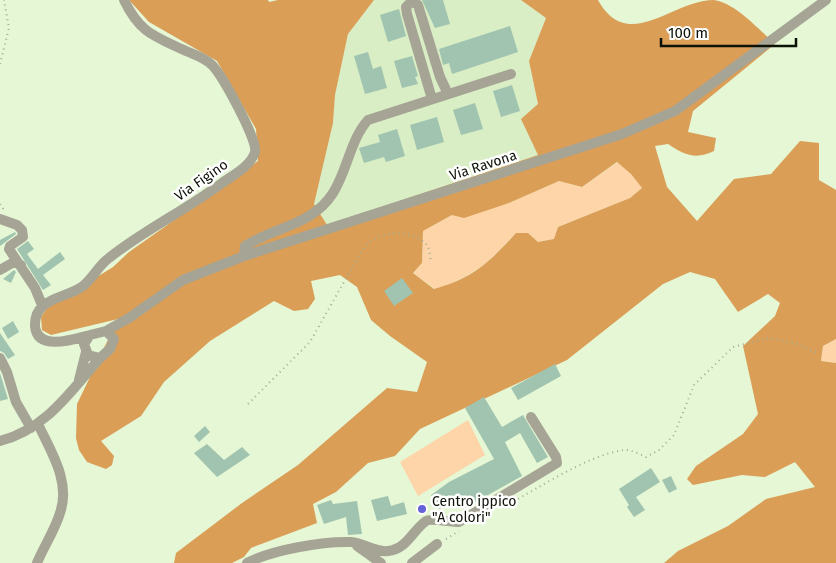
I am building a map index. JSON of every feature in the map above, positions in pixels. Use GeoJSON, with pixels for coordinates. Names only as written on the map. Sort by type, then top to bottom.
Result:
{"type":"FeatureCollection","features":[{"type":"Feature","properties":{"kind":"street","name":"Via Figino"},"geometry":{"type":"LineString","coordinates":[[42,305],[83,286],[108,258],[217,186],[251,161],[255,150],[250,129],[213,66],[202,58],[146,32],[133,18],[124,0]]}},
{"type":"Feature","properties":{"kind":"street","name":"Via Ravona"},"geometry":{"type":"LineString","coordinates":[[100,358],[110,349],[110,335],[129,318],[183,280],[244,256],[622,134],[658,120],[696,96],[826,0]]}},
{"type":"Feature","properties":{"kind":"street"},"geometry":{"type":"LineString","coordinates":[[432,99],[406,6],[412,1],[418,5],[440,77],[448,94]]}},
{"type":"Feature","properties":{"kind":"street"},"geometry":{"type":"LineString","coordinates":[[415,40],[427,36]]}},
{"type":"Feature","properties":{"kind":"street"},"geometry":{"type":"LineString","coordinates":[[244,256],[245,246],[286,229],[323,205],[346,171],[360,129],[368,120],[511,74]]}},
{"type":"Feature","properties":{"kind":"street"},"geometry":{"type":"LineString","coordinates":[[0,219],[17,225],[22,230],[23,237],[10,246],[9,249],[35,288],[42,305],[35,323],[38,335],[53,342],[90,335],[110,335]]}},
{"type":"Feature","properties":{"kind":"street"},"geometry":{"type":"LineString","coordinates":[[0,270],[14,262],[21,265]]}},
{"type":"Feature","properties":{"kind":"street"},"geometry":{"type":"LineString","coordinates":[[78,383],[90,335]]}},
{"type":"Feature","properties":{"kind":"street"},"geometry":{"type":"LineString","coordinates":[[0,440],[21,435],[60,406],[100,358],[85,350],[73,339]]}},
{"type":"Feature","properties":{"kind":"street"},"geometry":{"type":"LineString","coordinates":[[0,358],[7,372],[16,402],[35,426],[61,476],[64,500],[60,514],[37,563]]}},
{"type":"Feature","properties":{"kind":"street"},"geometry":{"type":"LineString","coordinates":[[246,563],[292,549],[350,542],[386,552],[400,548],[426,520],[434,519],[446,523],[459,522],[552,468],[556,463],[556,457],[531,417]]}},
{"type":"Feature","properties":{"kind":"street"},"geometry":{"type":"LineString","coordinates":[[350,542],[381,563]]}},
{"type":"Feature","properties":{"kind":"street"},"geometry":{"type":"LineString","coordinates":[[412,563],[437,544]]}},
{"type":"Feature","properties":{"kind":"path"},"geometry":{"type":"LineString","coordinates":[[0,64],[9,28],[4,0]]}},
{"type":"Feature","properties":{"kind":"path"},"geometry":{"type":"LineString","coordinates":[[248,404],[310,342],[354,267],[360,252],[371,240],[384,236],[403,234],[419,237],[428,247],[431,262]]}},
{"type":"Feature","properties":{"kind":"path"},"geometry":{"type":"LineString","coordinates":[[500,509],[567,472],[608,455],[625,450],[646,456],[659,450],[674,435],[694,385],[733,347],[769,338],[798,344],[819,354]]}},
{"type":"Feature","properties":{"kind":"path"},"geometry":{"type":"LineString","coordinates":[[437,544],[460,531]]}},
{"type":"Feature","properties":{"kind":"shaded area"},"geometry":{"type":"Polygon","coordinates":[[[129,0],[268,0],[269,2],[278,0],[374,0],[348,34],[335,95],[333,123],[314,204],[327,225],[538,155],[521,119],[538,104],[529,61],[546,18],[521,0],[598,0],[610,16],[623,23],[637,24],[698,2],[714,0],[731,6],[747,18],[775,44],[693,111],[688,132],[716,138],[714,151],[696,156],[679,151],[668,144],[655,146],[667,187],[697,221],[734,179],[771,174],[800,141],[819,143],[819,180],[836,190],[836,339],[823,346],[821,361],[836,363],[836,563],[664,563],[678,551],[728,526],[766,499],[815,487],[795,462],[765,477],[742,475],[693,485],[687,479],[696,466],[743,434],[758,414],[743,346],[775,316],[780,303],[768,294],[738,312],[715,279],[690,272],[663,284],[567,360],[420,429],[395,456],[368,463],[336,492],[313,504],[317,523],[251,548],[244,557],[232,563],[174,563],[176,553],[242,503],[298,465],[387,388],[417,392],[427,362],[371,320],[357,287],[340,275],[311,281],[315,299],[308,309],[294,311],[274,301],[210,341],[164,382],[141,416],[101,441],[114,456],[112,465],[106,469],[87,462],[79,450],[76,438],[77,404],[118,319],[51,335],[42,330],[41,317],[47,308],[113,267],[129,252],[258,161],[256,129],[217,61],[149,22],[129,0]],[[617,162],[582,187],[559,181],[509,203],[464,218],[452,215],[423,231],[422,263],[413,273],[434,289],[460,280],[480,268],[516,233],[528,233],[538,242],[554,239],[558,227],[630,198],[642,188],[631,174],[617,162]]]}},
{"type":"Feature","properties":{"kind":"shaded area"},"geometry":{"type":"Polygon","coordinates":[[[374,0],[521,0],[546,18],[529,61],[538,104],[538,155],[327,225],[314,204],[333,123],[335,95],[348,34],[374,0]]]}},
{"type":"Feature","properties":{"kind":"shaded area"},"geometry":{"type":"Polygon","coordinates":[[[618,162],[642,188],[630,198],[558,227],[555,239],[538,242],[528,233],[516,233],[498,252],[470,274],[435,289],[413,273],[422,263],[423,231],[452,215],[509,203],[559,181],[582,187],[618,162]]]}},
{"type":"Feature","properties":{"kind":"shaded area"},"geometry":{"type":"Polygon","coordinates":[[[836,339],[836,363],[821,361],[823,346],[836,339]]]}},
{"type":"Feature","properties":{"kind":"shaded area"},"geometry":{"type":"Polygon","coordinates":[[[468,420],[485,455],[418,496],[400,462],[468,420]]]}},
{"type":"Feature","properties":{"kind":"building"},"geometry":{"type":"Polygon","coordinates":[[[422,0],[443,0],[450,24],[435,28],[422,0]]]}},
{"type":"Feature","properties":{"kind":"building"},"geometry":{"type":"Polygon","coordinates":[[[399,9],[406,36],[388,42],[380,15],[399,9]]]}},
{"type":"Feature","properties":{"kind":"building"},"geometry":{"type":"Polygon","coordinates":[[[510,26],[518,52],[452,74],[449,63],[443,65],[439,49],[510,26]]]}},
{"type":"Feature","properties":{"kind":"building"},"geometry":{"type":"Polygon","coordinates":[[[368,52],[373,69],[381,66],[387,88],[365,94],[354,56],[368,52]]]}},
{"type":"Feature","properties":{"kind":"building"},"geometry":{"type":"Polygon","coordinates":[[[412,56],[418,76],[415,77],[418,84],[402,88],[394,61],[412,56]]]}},
{"type":"Feature","properties":{"kind":"building"},"geometry":{"type":"Polygon","coordinates":[[[512,85],[520,111],[501,117],[493,91],[512,85]]]}},
{"type":"Feature","properties":{"kind":"building"},"geometry":{"type":"Polygon","coordinates":[[[475,103],[483,129],[461,135],[453,110],[475,103]]]}},
{"type":"Feature","properties":{"kind":"building"},"geometry":{"type":"Polygon","coordinates":[[[437,117],[444,142],[417,150],[410,125],[437,117]]]}},
{"type":"Feature","properties":{"kind":"building"},"geometry":{"type":"Polygon","coordinates":[[[397,129],[405,156],[386,162],[384,157],[364,163],[359,148],[380,142],[378,135],[397,129]]]}},
{"type":"Feature","properties":{"kind":"building"},"geometry":{"type":"Polygon","coordinates":[[[15,232],[16,234],[0,246],[0,240],[15,232]]]}},
{"type":"Feature","properties":{"kind":"building"},"geometry":{"type":"Polygon","coordinates":[[[28,241],[34,249],[27,254],[38,269],[60,252],[65,259],[43,275],[51,285],[43,290],[17,249],[28,241]]]}},
{"type":"Feature","properties":{"kind":"building"},"geometry":{"type":"Polygon","coordinates":[[[14,270],[16,272],[11,283],[3,279],[14,270]]]}},
{"type":"Feature","properties":{"kind":"building"},"geometry":{"type":"Polygon","coordinates":[[[402,278],[413,293],[394,306],[384,291],[402,278]]]}},
{"type":"Feature","properties":{"kind":"building"},"geometry":{"type":"Polygon","coordinates":[[[13,321],[19,332],[8,339],[2,328],[13,321]]]}},
{"type":"Feature","properties":{"kind":"building"},"geometry":{"type":"Polygon","coordinates":[[[0,333],[15,355],[8,359],[0,351],[0,333]]]}},
{"type":"Feature","properties":{"kind":"building"},"geometry":{"type":"Polygon","coordinates":[[[555,364],[561,376],[518,400],[511,388],[555,364]]]}},
{"type":"Feature","properties":{"kind":"building"},"geometry":{"type":"Polygon","coordinates":[[[0,373],[8,399],[0,401],[0,373]]]}},
{"type":"Feature","properties":{"kind":"building"},"geometry":{"type":"Polygon","coordinates":[[[484,397],[502,427],[523,415],[548,457],[537,463],[520,433],[505,442],[522,476],[463,509],[457,498],[439,509],[431,495],[449,482],[494,459],[465,408],[484,397]]]}},
{"type":"Feature","properties":{"kind":"building"},"geometry":{"type":"Polygon","coordinates":[[[205,426],[210,432],[199,442],[194,436],[205,426]]]}},
{"type":"Feature","properties":{"kind":"building"},"geometry":{"type":"Polygon","coordinates":[[[207,444],[224,460],[242,447],[250,455],[217,477],[194,453],[207,444]]]}},
{"type":"Feature","properties":{"kind":"building"},"geometry":{"type":"Polygon","coordinates":[[[651,468],[660,482],[636,497],[645,510],[634,517],[619,489],[651,468]]]}},
{"type":"Feature","properties":{"kind":"building"},"geometry":{"type":"Polygon","coordinates":[[[671,476],[677,489],[669,493],[662,480],[671,476]]]}},
{"type":"Feature","properties":{"kind":"building"},"geometry":{"type":"Polygon","coordinates":[[[388,496],[391,506],[404,502],[407,514],[377,521],[371,500],[388,496]]]}},
{"type":"Feature","properties":{"kind":"building"},"geometry":{"type":"Polygon","coordinates":[[[331,500],[333,504],[357,501],[362,534],[348,535],[346,517],[324,524],[317,505],[331,500]]]}},
{"type":"Feature","properties":{"kind":"place","name":"Centro ippico \"A colori\""},"geometry":{"type":"Point","coordinates":[422,509]}}]}
